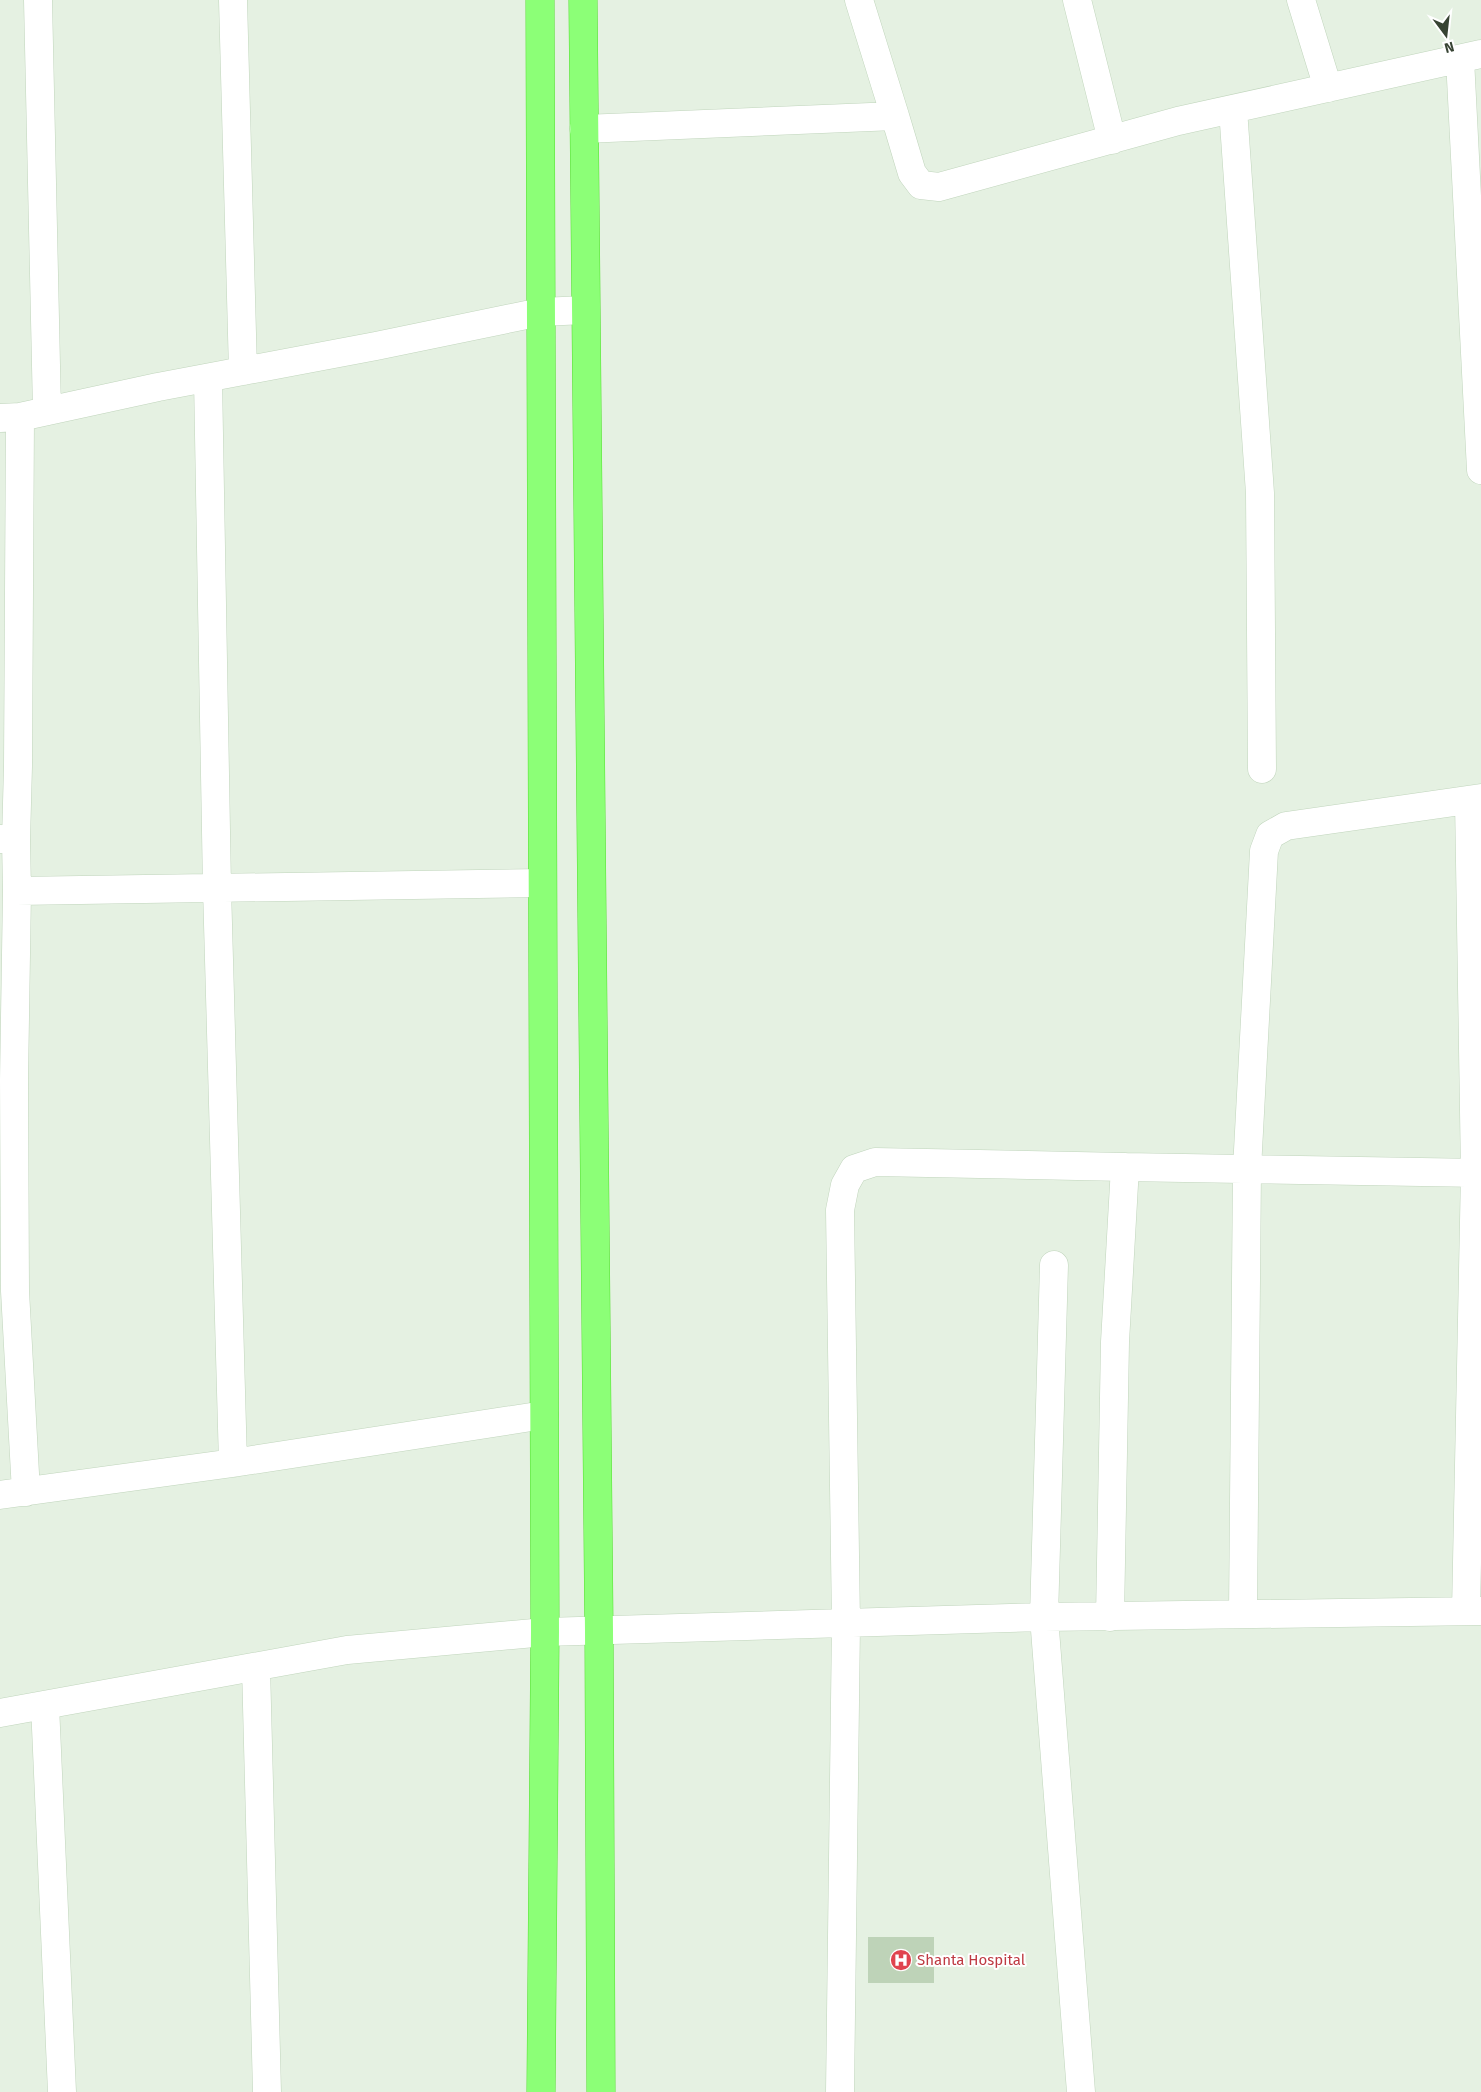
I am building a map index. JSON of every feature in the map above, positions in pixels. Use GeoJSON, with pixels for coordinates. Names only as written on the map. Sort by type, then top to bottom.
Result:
{"type":"FeatureCollection","features":[{"type":"Feature","properties":{"kind":"highway"},"geometry":{"type":"LineString","coordinates":[[540,0],[545,1632],[541,2092]]}},
{"type":"Feature","properties":{"kind":"highway"},"geometry":{"type":"LineString","coordinates":[[583,0],[599,1631],[601,2092]]}},
{"type":"Feature","properties":{"kind":"street"},"geometry":{"type":"LineString","coordinates":[[38,0],[47,411]]}},
{"type":"Feature","properties":{"kind":"street"},"geometry":{"type":"LineString","coordinates":[[233,0],[243,371]]}},
{"type":"Feature","properties":{"kind":"street"},"geometry":{"type":"LineString","coordinates":[[859,0],[912,173],[921,185],[931,187],[939,187],[1178,121],[1470,56],[1481,453]]}},
{"type":"Feature","properties":{"kind":"street"},"geometry":{"type":"LineString","coordinates":[[1077,0],[1112,140]]}},
{"type":"Feature","properties":{"kind":"street"},"geometry":{"type":"LineString","coordinates":[[1301,0],[1328,88]]}},
{"type":"Feature","properties":{"kind":"street"},"geometry":{"type":"LineString","coordinates":[[1233,109],[1260,493],[1262,769]]}},
{"type":"Feature","properties":{"kind":"street"},"geometry":{"type":"LineString","coordinates":[[584,129],[894,116]]}},
{"type":"Feature","properties":{"kind":"street"},"geometry":{"type":"LineString","coordinates":[[544,1415],[233,1463],[13,1493],[7,1292],[7,1081],[17,891],[8,839],[10,418],[541,312],[585,310]]}},
{"type":"Feature","properties":{"kind":"street"},"geometry":{"type":"LineString","coordinates":[[208,378],[216,888],[233,1463]]}},
{"type":"Feature","properties":{"kind":"street"},"geometry":{"type":"LineString","coordinates":[[0,1713],[347,1650],[545,1632],[1044,1617],[1473,1611],[1478,1173],[1475,799],[1286,826],[1270,836],[1264,851],[1247,1169],[1243,1614]]}},
{"type":"Feature","properties":{"kind":"street"},"geometry":{"type":"LineString","coordinates":[[17,891],[542,883]]}},
{"type":"Feature","properties":{"kind":"street"},"geometry":{"type":"LineString","coordinates":[[840,2092],[846,1624],[840,1210],[845,1184],[854,1169],[875,1162],[1478,1173]]}},
{"type":"Feature","properties":{"kind":"street"},"geometry":{"type":"LineString","coordinates":[[1110,1617],[1115,1342],[1124,1167]]}},
{"type":"Feature","properties":{"kind":"street"},"geometry":{"type":"LineString","coordinates":[[1054,1265],[1044,1617],[1081,2092]]}},
{"type":"Feature","properties":{"kind":"street"},"geometry":{"type":"LineString","coordinates":[[256,1667],[267,2092]]}},
{"type":"Feature","properties":{"kind":"street"},"geometry":{"type":"LineString","coordinates":[[45,1704],[62,2092]]}},
{"type":"Feature","properties":{"kind":"building","name":"Shanta Hospital"},"geometry":{"type":"Polygon","coordinates":[[[868,1937],[934,1937],[934,1983],[868,1983],[868,1937]]]}},
{"type":"Feature","properties":{"kind":"place","name":"Shanta Hospital"},"geometry":{"type":"Point","coordinates":[901,1960]}}]}
